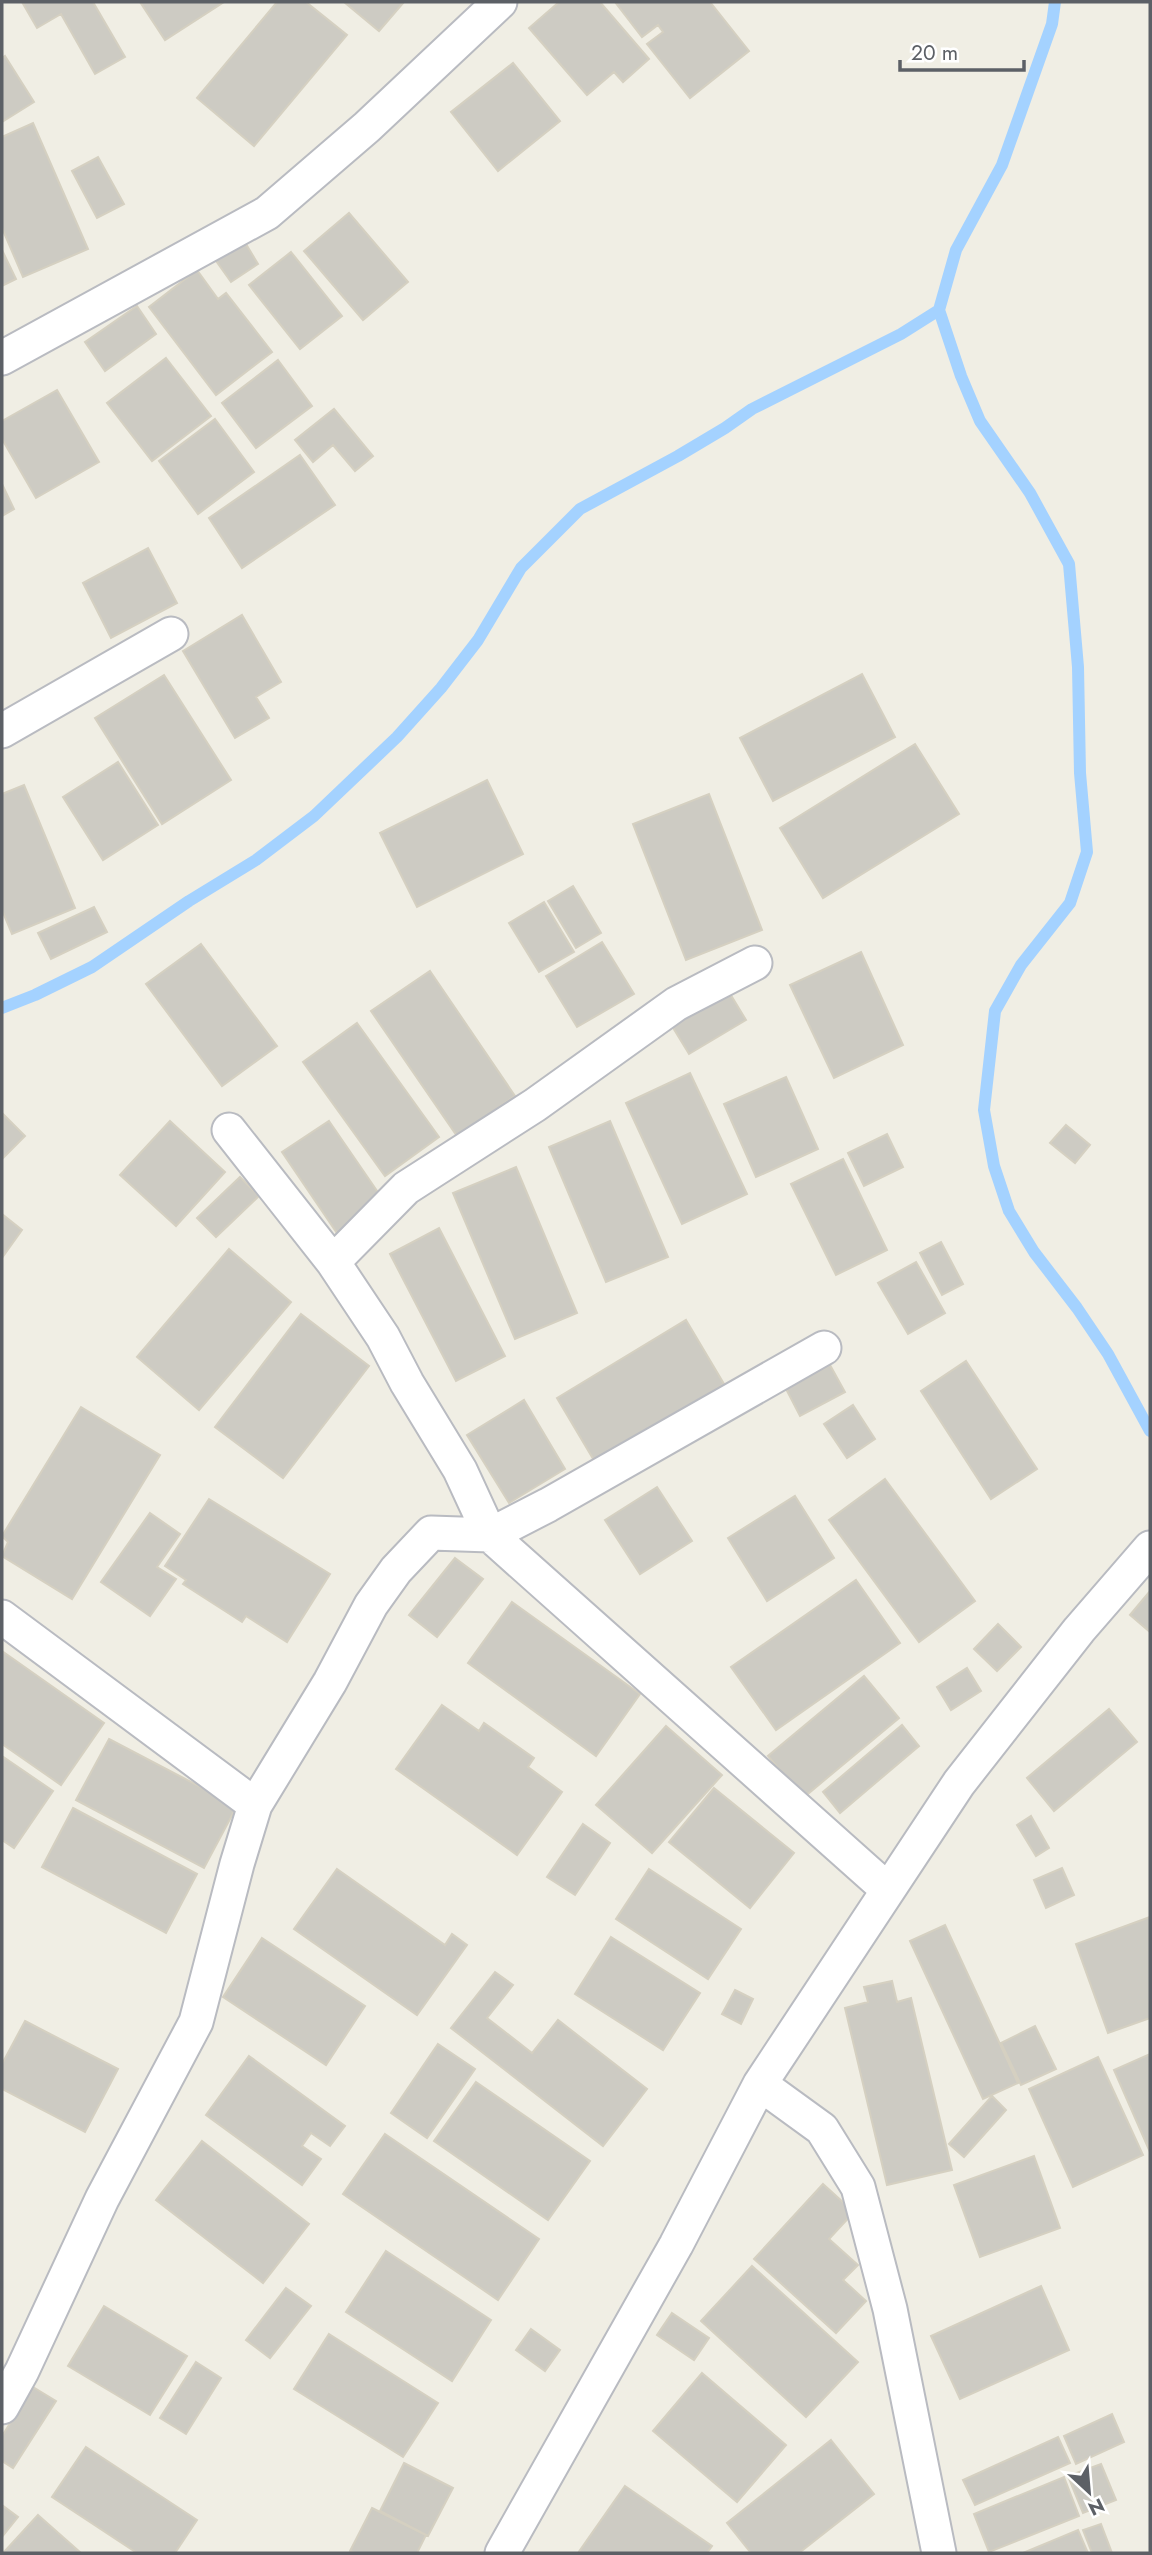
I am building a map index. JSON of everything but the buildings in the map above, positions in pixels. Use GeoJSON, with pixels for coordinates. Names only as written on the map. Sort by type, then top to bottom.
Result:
{"type":"FeatureCollection","features":[{"type":"Feature","properties":{"kind":"street"},"geometry":{"type":"LineString","coordinates":[[2,357],[267,213],[367,127],[500,2]]}},
{"type":"Feature","properties":{"kind":"street"},"geometry":{"type":"LineString","coordinates":[[2,731],[171,634]]}},
{"type":"Feature","properties":{"kind":"street"},"geometry":{"type":"LineString","coordinates":[[333,1262],[406,1188],[535,1105],[676,1004],[755,963]]}},
{"type":"Feature","properties":{"kind":"street"},"geometry":{"type":"LineString","coordinates":[[229,1130],[333,1262],[383,1337],[407,1383],[460,1470],[490,1535],[888,1890]]}},
{"type":"Feature","properties":{"kind":"street"},"geometry":{"type":"LineString","coordinates":[[2,2407],[22,2371],[102,2199],[196,2022],[255,1805],[330,1682],[370,1605],[396,1570],[431,1533],[490,1535],[548,1505],[824,1348]]}},
{"type":"Feature","properties":{"kind":"street"},"geometry":{"type":"LineString","coordinates":[[502,2553],[676,2245],[760,2084],[959,1783],[1079,1630],[1150,1548]]}},
{"type":"Feature","properties":{"kind":"street"},"geometry":{"type":"LineString","coordinates":[[2,1617],[255,1805]]}},
{"type":"Feature","properties":{"kind":"street"},"geometry":{"type":"LineString","coordinates":[[760,2084],[822,2129],[858,2187],[890,2309],[939,2553]]}},
{"type":"Feature","properties":{"kind":"waterway"},"geometry":{"type":"LineString","coordinates":[[1055,2],[1052,24],[1002,165],[956,250],[939,310],[961,376],[980,421],[1030,493],[1069,564],[1078,667],[1080,773],[1087,852],[1070,903],[1021,965],[995,1011],[984,1110],[994,1166],[1009,1211],[1034,1252],[1108,1354],[1150,1431]]}},
{"type":"Feature","properties":{"kind":"waterway"},"geometry":{"type":"LineString","coordinates":[[2,1008],[92,967],[189,901],[256,860],[314,816],[397,737],[441,688],[478,640],[521,568],[580,509],[678,456],[752,409],[901,334],[939,310]]}}]}
